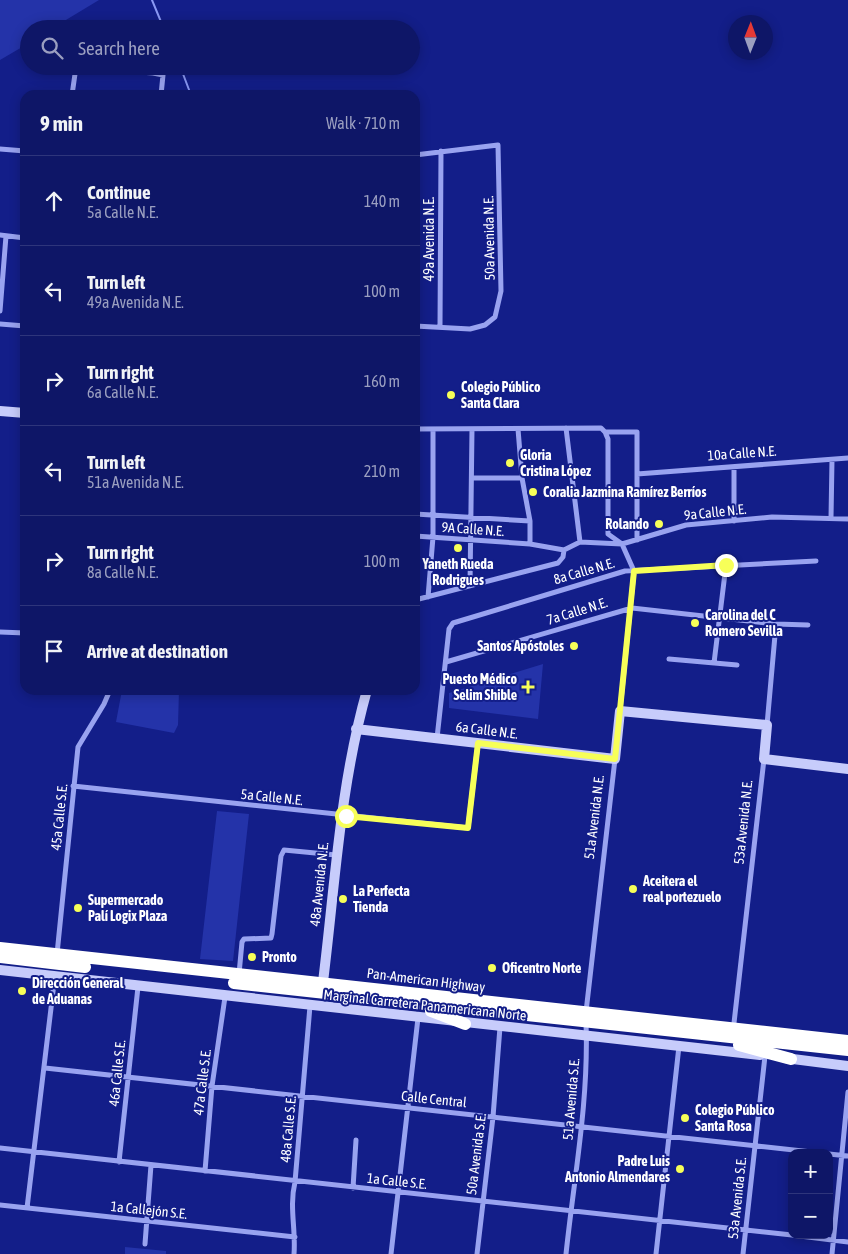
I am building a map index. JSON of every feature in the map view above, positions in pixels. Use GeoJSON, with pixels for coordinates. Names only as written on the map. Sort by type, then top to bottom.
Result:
{"type":"FeatureCollection","features":[{"type":"Feature","properties":{"kind":"highway","name":"Pan-American Highway"},"geometry":{"type":"LineString","coordinates":[[0,948],[56,959],[586,1018],[698,1035],[848,1042]]}},
{"type":"Feature","properties":{"kind":"highway","name":"Pan-American Highway"},"geometry":{"type":"LineString","coordinates":[[0,958],[56,959],[238,975],[415,1004],[586,1018],[648,1020],[785,1038],[848,1050]]}},
{"type":"Feature","properties":{"kind":"highway"},"geometry":{"type":"LineString","coordinates":[[415,1004],[464,1024]]}},
{"type":"Feature","properties":{"kind":"highway"},"geometry":{"type":"LineString","coordinates":[[648,1020],[781,1026],[848,1034]]}},
{"type":"Feature","properties":{"kind":"highway"},"geometry":{"type":"LineString","coordinates":[[698,1035],[791,1059]]}},
{"type":"Feature","properties":{"kind":"street"},"geometry":{"type":"LineString","coordinates":[[73,90],[75,75]]}},
{"type":"Feature","properties":{"kind":"street"},"geometry":{"type":"LineString","coordinates":[[162,90],[163,75]]}},
{"type":"Feature","properties":{"kind":"street","name":"50a Avenida N.E."},"geometry":{"type":"LineString","coordinates":[[440,151],[498,145],[501,291],[495,317],[485,325],[470,329],[440,327]]}},
{"type":"Feature","properties":{"kind":"street"},"geometry":{"type":"LineString","coordinates":[[0,149],[20,150]]}},
{"type":"Feature","properties":{"kind":"street"},"geometry":{"type":"LineString","coordinates":[[420,154],[440,151]]}},
{"type":"Feature","properties":{"kind":"street","name":"49a Avenida N.E."},"geometry":{"type":"LineString","coordinates":[[440,151],[440,327]]}},
{"type":"Feature","properties":{"kind":"street"},"geometry":{"type":"LineString","coordinates":[[0,311],[3,236],[20,238]]}},
{"type":"Feature","properties":{"kind":"street"},"geometry":{"type":"LineString","coordinates":[[0,324],[20,326]]}},
{"type":"Feature","properties":{"kind":"street"},"geometry":{"type":"LineString","coordinates":[[420,326],[440,327]]}},
{"type":"Feature","properties":{"kind":"street"},"geometry":{"type":"LineString","coordinates":[[0,411],[20,413]]}},
{"type":"Feature","properties":{"kind":"street"},"geometry":{"type":"LineString","coordinates":[[518,428],[522,478],[530,521],[530,544],[564,550]]}},
{"type":"Feature","properties":{"kind":"street"},"geometry":{"type":"LineString","coordinates":[[566,428],[580,542]]}},
{"type":"Feature","properties":{"kind":"street"},"geometry":{"type":"LineString","coordinates":[[420,429],[600,428],[604,432],[638,432],[637,540]]}},
{"type":"Feature","properties":{"kind":"street"},"geometry":{"type":"LineString","coordinates":[[428,597],[433,537],[433,429]]}},
{"type":"Feature","properties":{"kind":"street"},"geometry":{"type":"LineString","coordinates":[[420,599],[470,586],[472,429]]}},
{"type":"Feature","properties":{"kind":"street","name":"51a Avenida N.E."},"geometry":{"type":"LineString","coordinates":[[587,1036],[586,1018],[632,608],[634,571],[622,544],[608,534],[608,439],[604,432]]}},
{"type":"Feature","properties":{"kind":"street","name":"10a Calle N.E."},"geometry":{"type":"LineString","coordinates":[[637,474],[848,458]]}},
{"type":"Feature","properties":{"kind":"street"},"geometry":{"type":"LineString","coordinates":[[831,518],[832,460]]}},
{"type":"Feature","properties":{"kind":"street"},"geometry":{"type":"LineString","coordinates":[[734,467],[734,520]]}},
{"type":"Feature","properties":{"kind":"street"},"geometry":{"type":"LineString","coordinates":[[472,478],[522,478]]}},
{"type":"Feature","properties":{"kind":"street"},"geometry":{"type":"LineString","coordinates":[[420,514],[530,521]]}},
{"type":"Feature","properties":{"kind":"street","name":"9a Calle N.E."},"geometry":{"type":"LineString","coordinates":[[470,586],[558,563],[563,557],[564,550],[580,542],[622,544],[686,525],[734,520],[772,517],[848,518]]}},
{"type":"Feature","properties":{"kind":"street","name":"9A Calle N.E."},"geometry":{"type":"LineString","coordinates":[[420,536],[530,544]]}},
{"type":"Feature","properties":{"kind":"street","name":"8a Calle N.E."},"geometry":{"type":"LineString","coordinates":[[446,662],[449,629],[453,623],[625,571],[816,561]]}},
{"type":"Feature","properties":{"kind":"street"},"geometry":{"type":"LineString","coordinates":[[714,663],[726,565]]}},
{"type":"Feature","properties":{"kind":"street","name":"7a Calle N.E."},"geometry":{"type":"LineString","coordinates":[[446,662],[632,608],[776,624],[808,625]]}},
{"type":"Feature","properties":{"kind":"street","name":"53a Avenida N.E."},"geometry":{"type":"LineString","coordinates":[[734,1023],[764,759],[776,624]]}},
{"type":"Feature","properties":{"kind":"street"},"geometry":{"type":"LineString","coordinates":[[0,632],[20,633]]}},
{"type":"Feature","properties":{"kind":"street"},"geometry":{"type":"LineString","coordinates":[[669,659],[737,665]]}},
{"type":"Feature","properties":{"kind":"street"},"geometry":{"type":"LineString","coordinates":[[437,738],[446,662]]}},
{"type":"Feature","properties":{"kind":"street","name":"45a Calle S.E."},"geometry":{"type":"LineString","coordinates":[[45,1068],[78,747],[108,695]]}},
{"type":"Feature","properties":{"kind":"street","name":"48a Avenida N.E."},"geometry":{"type":"LineString","coordinates":[[322,989],[340,816],[356,729],[365,695]]}},
{"type":"Feature","properties":{"kind":"street"},"geometry":{"type":"LineString","coordinates":[[620,711],[767,726]]}},
{"type":"Feature","properties":{"kind":"street","name":"6a Calle N.E."},"geometry":{"type":"LineString","coordinates":[[356,729],[615,759]]}},
{"type":"Feature","properties":{"kind":"street","name":"5a Calle N.E."},"geometry":{"type":"LineString","coordinates":[[73,786],[340,816],[468,828],[478,743]]}},
{"type":"Feature","properties":{"kind":"street"},"geometry":{"type":"LineString","coordinates":[[764,759],[848,769]]}},
{"type":"Feature","properties":{"kind":"street"},"geometry":{"type":"LineString","coordinates":[[238,975],[244,939],[271,938],[281,856],[284,850],[336,855]]}},
{"type":"Feature","properties":{"kind":"street","name":"Marginal Carretera Panamericana Norte"},"geometry":{"type":"LineString","coordinates":[[0,970],[225,997],[848,1066]]}},
{"type":"Feature","properties":{"kind":"street","name":"46a Calle S.E."},"geometry":{"type":"LineString","coordinates":[[119,1162],[138,987]]}},
{"type":"Feature","properties":{"kind":"street","name":"47a Calle S.E."},"geometry":{"type":"LineString","coordinates":[[205,1171],[212,1086],[225,997]]}},
{"type":"Feature","properties":{"kind":"street","name":"48a Calle S.E."},"geometry":{"type":"LineString","coordinates":[[294,1254],[295,1237],[291,1199],[310,1006]]}},
{"type":"Feature","properties":{"kind":"street"},"geometry":{"type":"LineString","coordinates":[[391,1254],[418,1018]]}},
{"type":"Feature","properties":{"kind":"street","name":"50a Avenida S.E."},"geometry":{"type":"LineString","coordinates":[[477,1254],[493,1117],[500,1027]]}},
{"type":"Feature","properties":{"kind":"street","name":"51a Avenida S.E."},"geometry":{"type":"LineString","coordinates":[[566,1254],[580,1127],[587,1036]]}},
{"type":"Feature","properties":{"kind":"street"},"geometry":{"type":"LineString","coordinates":[[656,1254],[679,1046]]}},
{"type":"Feature","properties":{"kind":"street","name":"53a Avenida S.E."},"geometry":{"type":"LineString","coordinates":[[743,1254],[765,1056]]}},
{"type":"Feature","properties":{"kind":"street"},"geometry":{"type":"LineString","coordinates":[[27,1208],[45,1068]]}},
{"type":"Feature","properties":{"kind":"street","name":"Calle Central"},"geometry":{"type":"LineString","coordinates":[[45,1068],[788,1150]]}},
{"type":"Feature","properties":{"kind":"street"},"geometry":{"type":"LineString","coordinates":[[832,1254],[845,1155],[848,1092]]}},
{"type":"Feature","properties":{"kind":"street"},"geometry":{"type":"LineString","coordinates":[[353,1188],[356,1140]]}},
{"type":"Feature","properties":{"kind":"street","name":"1a Calle S.E."},"geometry":{"type":"LineString","coordinates":[[0,1148],[294,1182],[788,1234]]}},
{"type":"Feature","properties":{"kind":"street"},"geometry":{"type":"LineString","coordinates":[[145,1244],[151,1165]]}},
{"type":"Feature","properties":{"kind":"street","name":"1a Callejón S.E."},"geometry":{"type":"LineString","coordinates":[[0,1205],[295,1237]]}},
{"type":"Feature","properties":{"kind":"street","name":"1a Calle S.E."},"geometry":{"type":"LineString","coordinates":[[825,1239],[848,1242]]}},
{"type":"Feature","properties":{"kind":"shaded area"},"geometry":{"type":"Polygon","coordinates":[[[0,0],[99,0],[66,20],[20,20],[20,48],[0,60],[0,0]]]}},
{"type":"Feature","properties":{"kind":"shaded area"},"geometry":{"type":"Polygon","coordinates":[[[543,664],[538,719],[449,708],[449,693],[543,664]]]}},
{"type":"Feature","properties":{"kind":"shaded area"},"geometry":{"type":"Polygon","coordinates":[[[121,695],[179,695],[178,725],[174,733],[116,722],[121,695]]]}},
{"type":"Feature","properties":{"kind":"shaded area"},"geometry":{"type":"Polygon","coordinates":[[[217,811],[249,814],[233,961],[200,959],[217,811]]]}},
{"type":"Feature","properties":{"kind":"shaded area"},"geometry":{"type":"Polygon","coordinates":[[[125,1247],[166,1251],[166,1254],[125,1254],[125,1247]]]}},
{"type":"Feature","properties":{"kind":"waterway"},"geometry":{"type":"LineString","coordinates":[[152,0],[160,20]]}},
{"type":"Feature","properties":{"kind":"waterway"},"geometry":{"type":"LineString","coordinates":[[183,75],[189,90]]}},
{"type":"Feature","properties":{"kind":"place","name":"Colegio Público Santa Clara"},"geometry":{"type":"Point","coordinates":[451,395]}},
{"type":"Feature","properties":{"kind":"place","name":"Gloria Cristina López"},"geometry":{"type":"Point","coordinates":[510,463]}},
{"type":"Feature","properties":{"kind":"place","name":"Coralia Jazmina Ramírez Berríos"},"geometry":{"type":"Point","coordinates":[533,492]}},
{"type":"Feature","properties":{"kind":"place","name":"Rolando"},"geometry":{"type":"Point","coordinates":[659,524]}},
{"type":"Feature","properties":{"kind":"place","name":"Yaneth Rueda Rodrigues"},"geometry":{"type":"Point","coordinates":[458,548]}},
{"type":"Feature","properties":{"kind":"place","name":"Carolina del C Romero Sevilla"},"geometry":{"type":"Point","coordinates":[695,623]}},
{"type":"Feature","properties":{"kind":"place","name":"Santos Apóstoles"},"geometry":{"type":"Point","coordinates":[574,646]}},
{"type":"Feature","properties":{"kind":"place","name":"Puesto Médico Selim Shible"},"geometry":{"type":"Point","coordinates":[528,687]}},
{"type":"Feature","properties":{"kind":"place","name":"Aceitera el real portezuelo"},"geometry":{"type":"Point","coordinates":[633,889]}},
{"type":"Feature","properties":{"kind":"place","name":"La Perfecta Tienda"},"geometry":{"type":"Point","coordinates":[343,899]}},
{"type":"Feature","properties":{"kind":"place","name":"Supermercado Palí Logix Plaza"},"geometry":{"type":"Point","coordinates":[78,908]}},
{"type":"Feature","properties":{"kind":"place","name":"Pronto"},"geometry":{"type":"Point","coordinates":[252,957]}},
{"type":"Feature","properties":{"kind":"place","name":"Oficentro Norte"},"geometry":{"type":"Point","coordinates":[492,968]}},
{"type":"Feature","properties":{"kind":"place","name":"Dirección General de Aduanas"},"geometry":{"type":"Point","coordinates":[22,991]}},
{"type":"Feature","properties":{"kind":"place","name":"Colegio Público Santa Rosa"},"geometry":{"type":"Point","coordinates":[685,1118]}},
{"type":"Feature","properties":{"kind":"place","name":"Padre Luis Antonio Almendares"},"geometry":{"type":"Point","coordinates":[680,1169]}},
{"type":"Feature","properties":{"kind":"route"},"geometry":{"type":"LineString","coordinates":[[346,816],[468,828],[478,743],[615,759],[632,608],[634,571],[726,565]]}}]}
